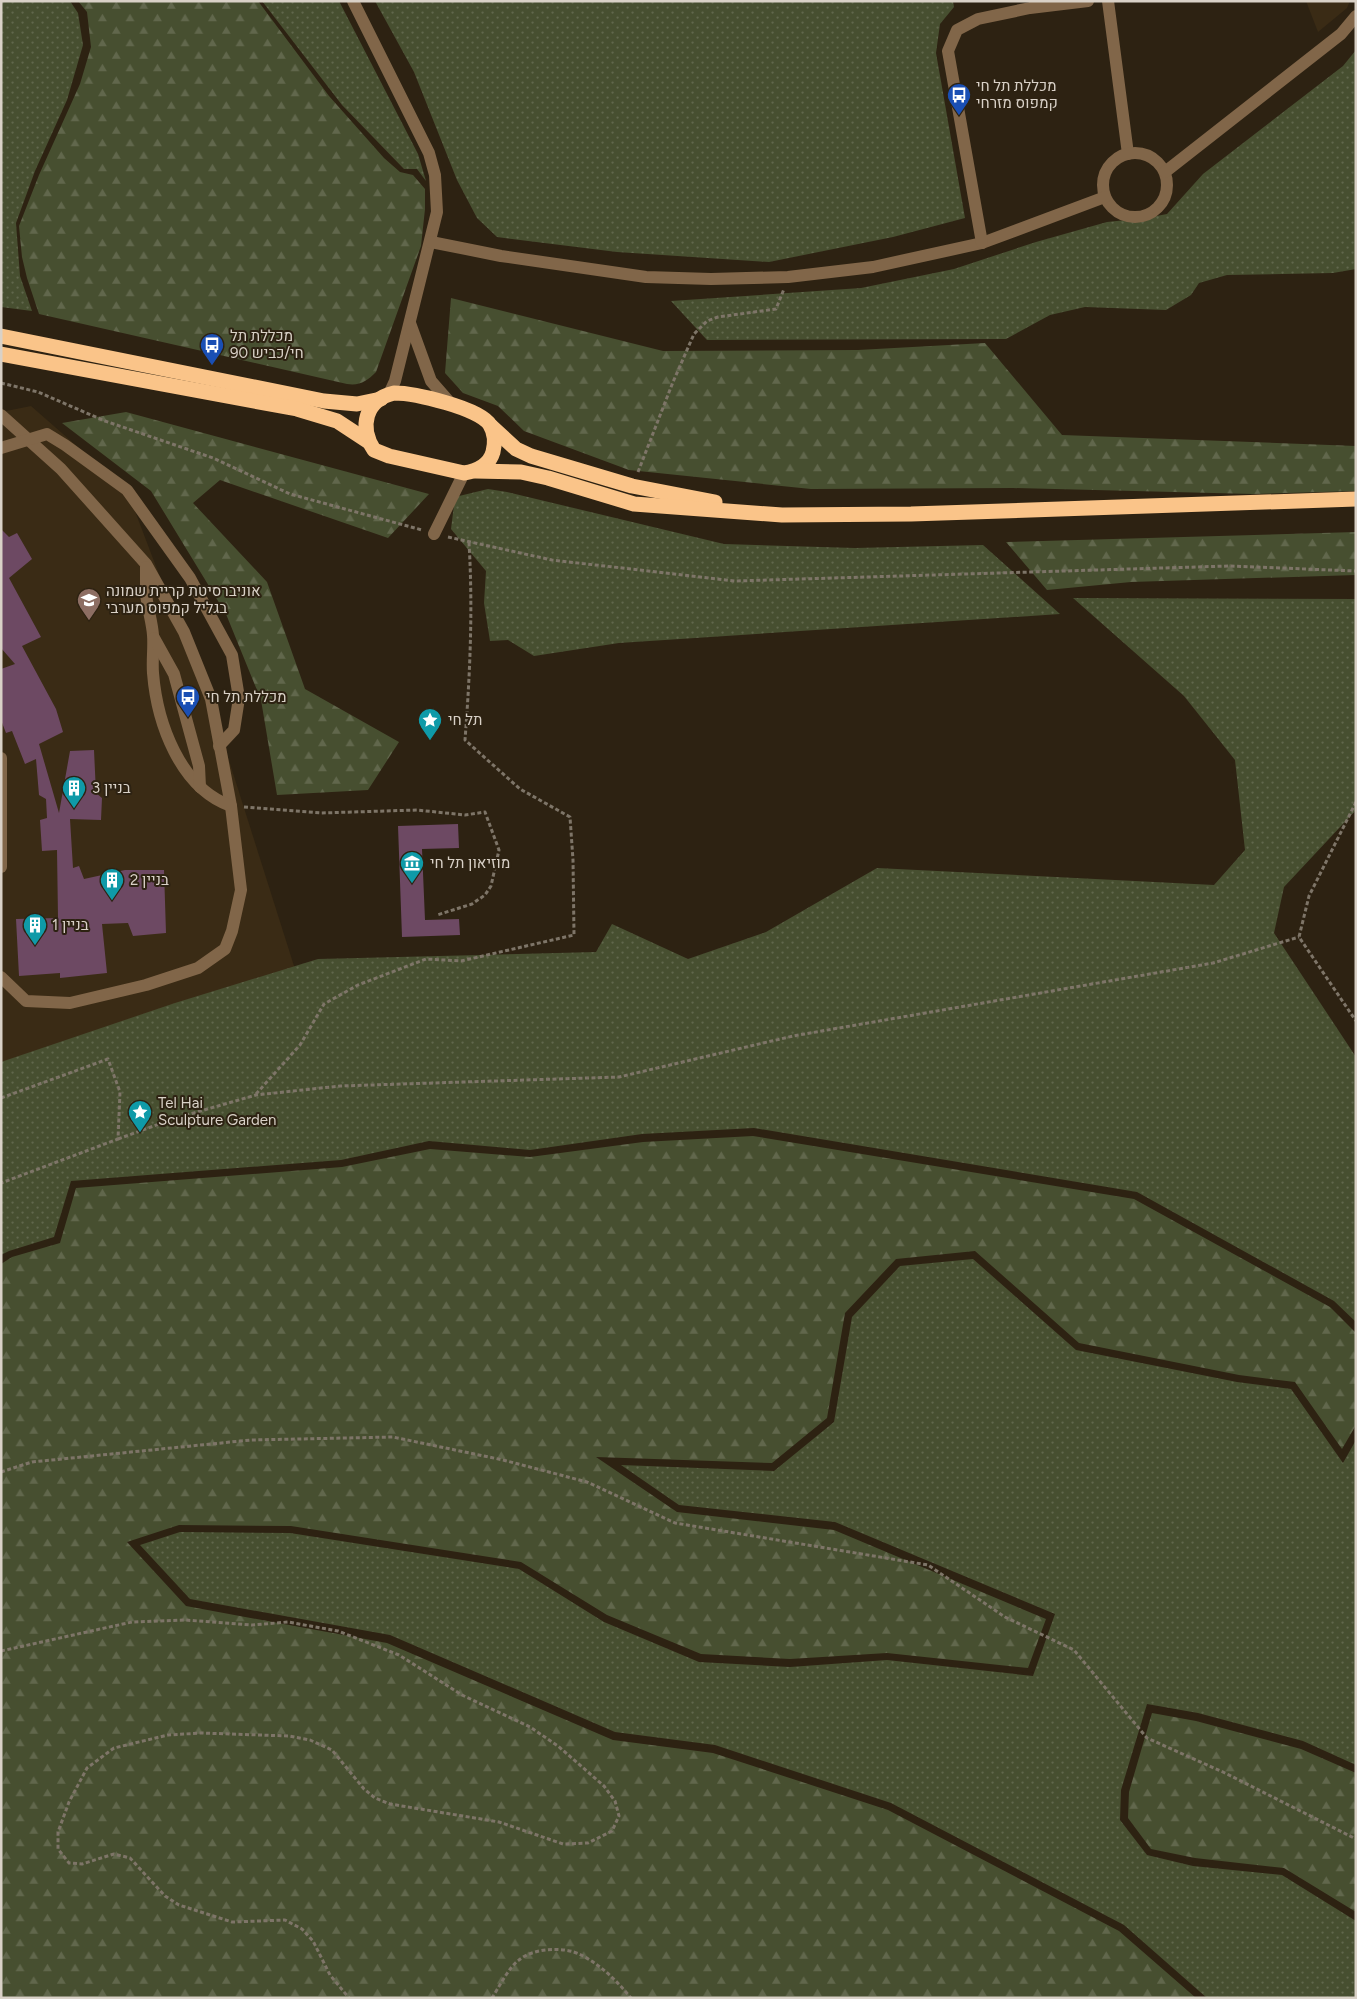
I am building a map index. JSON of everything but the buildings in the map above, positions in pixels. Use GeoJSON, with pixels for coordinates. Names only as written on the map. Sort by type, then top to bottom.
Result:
{"type":"FeatureCollection","features":[{"type":"Feature","properties":{"kind":"highway"},"geometry":{"type":"LineString","coordinates":[[1,336],[324,401],[357,404],[402,393],[452,405],[477,414],[516,449],[531,456],[632,486],[782,516]]}},
{"type":"Feature","properties":{"kind":"highway"},"geometry":{"type":"LineString","coordinates":[[1,354],[297,409],[337,421],[369,442]]}},
{"type":"Feature","properties":{"kind":"highway"},"geometry":{"type":"LineString","coordinates":[[385,396],[373,404],[366,418],[366,433],[374,450],[389,456],[469,472],[520,472],[548,478],[634,504],[782,516],[921,514],[1356,499]]}},
{"type":"Feature","properties":{"kind":"highway"},"geometry":{"type":"LineString","coordinates":[[469,472],[483,467],[489,461],[493,452],[494,434],[491,426]]}},
{"type":"Feature","properties":{"kind":"street"},"geometry":{"type":"LineString","coordinates":[[353,1],[429,153],[438,194],[437,212],[431,242],[395,381],[385,396]]}},
{"type":"Feature","properties":{"kind":"street"},"geometry":{"type":"LineString","coordinates":[[982,243],[948,52],[957,30],[978,19],[1030,8],[1088,1]]}},
{"type":"Feature","properties":{"kind":"street"},"geometry":{"type":"LineString","coordinates":[[1108,1],[1128,154]]}},
{"type":"Feature","properties":{"kind":"street"},"geometry":{"type":"LineString","coordinates":[[1165,172],[1342,34],[1356,16]]}},
{"type":"Feature","properties":{"kind":"street"},"geometry":{"type":"LineString","coordinates":[[1139,153],[1150,157],[1165,172],[1167,181],[1164,200],[1152,213],[1143,217],[1125,216],[1116,212],[1105,197],[1103,179],[1106,170],[1120,157],[1139,153]]}},
{"type":"Feature","properties":{"kind":"street"},"geometry":{"type":"LineString","coordinates":[[431,242],[501,256],[646,276],[711,279],[788,277],[873,267],[982,243],[1105,197]]}},
{"type":"Feature","properties":{"kind":"street"},"geometry":{"type":"LineString","coordinates":[[410,323],[431,381],[452,405]]}},
{"type":"Feature","properties":{"kind":"street"},"geometry":{"type":"LineString","coordinates":[[1,416],[61,469],[146,564],[184,632],[211,699],[231,806],[241,890],[226,949],[198,968],[146,985],[70,1003],[26,1001],[1,977]]}},
{"type":"Feature","properties":{"kind":"street"},"geometry":{"type":"LineString","coordinates":[[1,448],[47,434],[66,445],[128,490],[190,578],[232,655],[239,698],[234,730],[219,746]]}},
{"type":"Feature","properties":{"kind":"street"},"geometry":{"type":"LineString","coordinates":[[434,534],[469,472]]}},
{"type":"Feature","properties":{"kind":"street"},"geometry":{"type":"LineString","coordinates":[[146,564],[146,594],[153,635],[153,673],[160,717],[173,751],[200,787],[216,800],[231,806]]}},
{"type":"Feature","properties":{"kind":"street"},"geometry":{"type":"LineString","coordinates":[[153,635],[174,674],[199,766],[200,787]]}},
{"type":"Feature","properties":{"kind":"street"},"geometry":{"type":"LineString","coordinates":[[1,758],[1,867]]}},
{"type":"Feature","properties":{"kind":"path"},"geometry":{"type":"LineString","coordinates":[[632,486],[694,334],[707,321],[718,317],[776,309],[788,277]]}},
{"type":"Feature","properties":{"kind":"path"},"geometry":{"type":"LineString","coordinates":[[1,383],[38,392],[105,420],[213,458],[290,494],[469,543],[552,560],[735,581],[1229,566],[1356,571]]}},
{"type":"Feature","properties":{"kind":"path"},"geometry":{"type":"LineString","coordinates":[[256,1095],[300,1045],[324,1004],[358,985],[426,959],[461,961],[574,935],[573,860],[570,817],[520,789],[465,740],[470,674],[472,588],[469,543]]}},
{"type":"Feature","properties":{"kind":"path"},"geometry":{"type":"LineString","coordinates":[[1356,802],[1309,896],[1299,937],[1356,1020]]}},
{"type":"Feature","properties":{"kind":"path"},"geometry":{"type":"LineString","coordinates":[[231,806],[321,813],[417,810],[465,815],[485,812],[499,850],[491,886],[485,895],[472,904],[437,915]]}},
{"type":"Feature","properties":{"kind":"path"},"geometry":{"type":"LineString","coordinates":[[1,1183],[173,1119],[256,1095],[340,1086],[619,1077],[793,1036],[1213,963],[1299,937]]}},
{"type":"Feature","properties":{"kind":"path"},"geometry":{"type":"LineString","coordinates":[[1,1098],[108,1059],[120,1092],[118,1139]]}},
{"type":"Feature","properties":{"kind":"path"},"geometry":{"type":"LineString","coordinates":[[1,1472],[32,1462],[251,1440],[393,1437],[503,1460],[587,1482],[675,1523],[928,1565],[1004,1617],[1074,1650],[1147,1738],[1225,1773],[1356,1839]]}},
{"type":"Feature","properties":{"kind":"path"},"geometry":{"type":"LineString","coordinates":[[1,1651],[132,1622],[185,1620],[252,1625],[288,1622],[338,1632],[399,1655],[462,1695],[530,1727],[564,1752],[604,1786],[615,1801],[619,1816],[612,1832],[588,1842],[563,1844],[499,1822],[390,1804],[375,1798],[364,1789],[332,1750],[310,1740],[288,1736],[201,1733],[168,1735],[114,1748],[87,1768],[69,1802],[58,1832],[58,1849],[69,1863],[82,1864],[114,1854],[130,1858],[165,1896],[179,1905],[232,1922],[285,1920],[302,1928],[313,1941],[330,1975],[349,1998]]}},
{"type":"Feature","properties":{"kind":"path"},"geometry":{"type":"LineString","coordinates":[[492,1998],[517,1961],[528,1954],[549,1949],[580,1954],[613,1978],[631,1998]]}},
{"type":"Feature","properties":{"kind":"shaded area"},"geometry":{"type":"Polygon","coordinates":[[[1306,1],[1350,1],[1347,8],[1318,32],[1306,1]]]}},
{"type":"Feature","properties":{"kind":"shaded area","name":"אוניברסיטת קריית שמונה בגליל קמפוס מערבי"},"geometry":{"type":"Polygon","coordinates":[[[31,406],[127,490],[226,751],[301,988],[1,1079],[1,412],[31,406]]]}},
{"type":"Feature","properties":{"kind":"green space"},"geometry":{"type":"Polygon","coordinates":[[[1,1],[70,1],[78,13],[83,45],[67,100],[35,171],[16,223],[20,276],[32,311],[1,307],[1,1]]]}},
{"type":"Feature","properties":{"kind":"green space"},"geometry":{"type":"Polygon","coordinates":[[[78,1],[258,1],[329,96],[384,158],[400,172],[413,175],[425,189],[421,246],[376,372],[370,378],[360,383],[347,384],[39,314],[22,257],[19,226],[39,175],[80,84],[91,47],[87,12],[78,1]]]}},
{"type":"Feature","properties":{"kind":"green space"},"geometry":{"type":"Polygon","coordinates":[[[262,1],[339,1],[418,154],[426,181],[417,169],[404,169],[342,105],[262,1]]]}},
{"type":"Feature","properties":{"kind":"green space"},"geometry":{"type":"Polygon","coordinates":[[[375,1],[953,1],[954,7],[940,24],[936,53],[965,218],[893,237],[769,262],[617,252],[497,237],[477,218],[457,180],[414,72],[375,1]]]}},
{"type":"Feature","properties":{"kind":"green space"},"geometry":{"type":"Polygon","coordinates":[[[1356,50],[1356,269],[1333,273],[1227,275],[1199,283],[1191,295],[1166,310],[1085,307],[1050,315],[1006,339],[707,340],[671,301],[861,288],[954,269],[1036,242],[1107,222],[1167,214],[1203,174],[1343,66],[1356,50]]]}},
{"type":"Feature","properties":{"kind":"green space"},"geometry":{"type":"Polygon","coordinates":[[[451,298],[663,351],[858,350],[985,343],[1062,435],[1356,446],[1356,491],[1253,494],[1013,488],[811,489],[629,470],[524,431],[498,406],[463,393],[445,373],[451,298]]]}},
{"type":"Feature","properties":{"kind":"green space"},"geometry":{"type":"Polygon","coordinates":[[[126,412],[429,494],[388,538],[220,480],[193,503],[267,582],[305,689],[399,742],[368,790],[277,795],[261,700],[226,614],[151,491],[62,423],[126,412]]]}},
{"type":"Feature","properties":{"kind":"green space"},"geometry":{"type":"Polygon","coordinates":[[[488,489],[724,544],[855,548],[983,545],[1060,614],[619,643],[534,656],[508,640],[490,641],[484,603],[486,571],[451,529],[455,497],[488,489]]]}},
{"type":"Feature","properties":{"kind":"green space"},"geometry":{"type":"Polygon","coordinates":[[[1356,532],[1356,575],[1131,582],[1047,590],[1006,542],[1356,532]]]}},
{"type":"Feature","properties":{"kind":"green space"},"geometry":{"type":"Polygon","coordinates":[[[1073,598],[1356,599],[1356,810],[1284,887],[1274,933],[1356,1057],[1356,1322],[1334,1301],[1137,1192],[754,1128],[642,1134],[530,1150],[429,1141],[341,1160],[71,1181],[54,1237],[1,1255],[1,1062],[175,1003],[318,959],[596,952],[612,924],[688,959],[766,932],[877,868],[1214,885],[1245,850],[1235,760],[1184,696],[1073,598]]]}},
{"type":"Feature","properties":{"kind":"green space"},"geometry":{"type":"Polygon","coordinates":[[[753,1136],[1134,1199],[1330,1307],[1356,1333],[1356,1425],[1342,1449],[1295,1382],[1239,1375],[1079,1343],[975,1251],[896,1259],[845,1313],[827,1418],[772,1463],[596,1457],[677,1512],[834,1530],[1046,1619],[1028,1668],[887,1653],[790,1659],[701,1654],[607,1615],[521,1562],[291,1526],[179,1525],[127,1542],[186,1606],[387,1643],[613,1740],[713,1753],[888,1810],[1119,1931],[1196,1998],[1,1998],[1,1264],[12,1257],[60,1243],[76,1188],[342,1167],[430,1149],[530,1157],[643,1142],[753,1136]]]}},
{"type":"Feature","properties":{"kind":"green space"},"geometry":{"type":"Polygon","coordinates":[[[973,1259],[1076,1350],[1237,1382],[1291,1389],[1343,1463],[1356,1440],[1356,1765],[1303,1741],[1198,1713],[1147,1704],[1121,1790],[1120,1820],[1147,1855],[1193,1866],[1282,1875],[1356,1921],[1356,1998],[1207,1998],[1124,1925],[891,1803],[715,1745],[615,1732],[390,1635],[190,1599],[140,1545],[180,1532],[290,1533],[519,1569],[604,1622],[699,1662],[790,1667],[887,1660],[1033,1676],[1055,1614],[835,1522],[679,1505],[621,1465],[774,1471],[834,1422],[852,1317],[900,1266],[973,1259]]]}},
{"type":"Feature","properties":{"kind":"green space"},"geometry":{"type":"Polygon","coordinates":[[[1152,1713],[1196,1721],[1301,1749],[1356,1773],[1356,1912],[1284,1868],[1195,1858],[1151,1849],[1128,1818],[1129,1792],[1152,1713]]]}},
{"type":"Feature","properties":{"kind":"place","name":"מכללת תל חי קמפוס מזרחי"},"geometry":{"type":"Point","coordinates":[959,116]}},
{"type":"Feature","properties":{"kind":"place","name":"מכללת תל חי/כביש 90"},"geometry":{"type":"Point","coordinates":[212,366]}},
{"type":"Feature","properties":{"kind":"place","name":"אוניברסיטת קריית שמונה בגליל קמפוס מערבי"},"geometry":{"type":"Point","coordinates":[89,621]}},
{"type":"Feature","properties":{"kind":"place","name":"מכללת תל חי"},"geometry":{"type":"Point","coordinates":[188,718]}},
{"type":"Feature","properties":{"kind":"place","name":"תל חי"},"geometry":{"type":"Point","coordinates":[430,741]}},
{"type":"Feature","properties":{"kind":"place","name":"בניין 3"},"geometry":{"type":"Point","coordinates":[74,809]}},
{"type":"Feature","properties":{"kind":"place","name":"מוזיאון תל חי"},"geometry":{"type":"Point","coordinates":[412,884]}},
{"type":"Feature","properties":{"kind":"place","name":"בניין 2"},"geometry":{"type":"Point","coordinates":[112,901]}},
{"type":"Feature","properties":{"kind":"place","name":"בניין 1"},"geometry":{"type":"Point","coordinates":[35,946]}},
{"type":"Feature","properties":{"kind":"place","name":"Tel Hai Sculpture Garden"},"geometry":{"type":"Point","coordinates":[140,1133]}}]}
